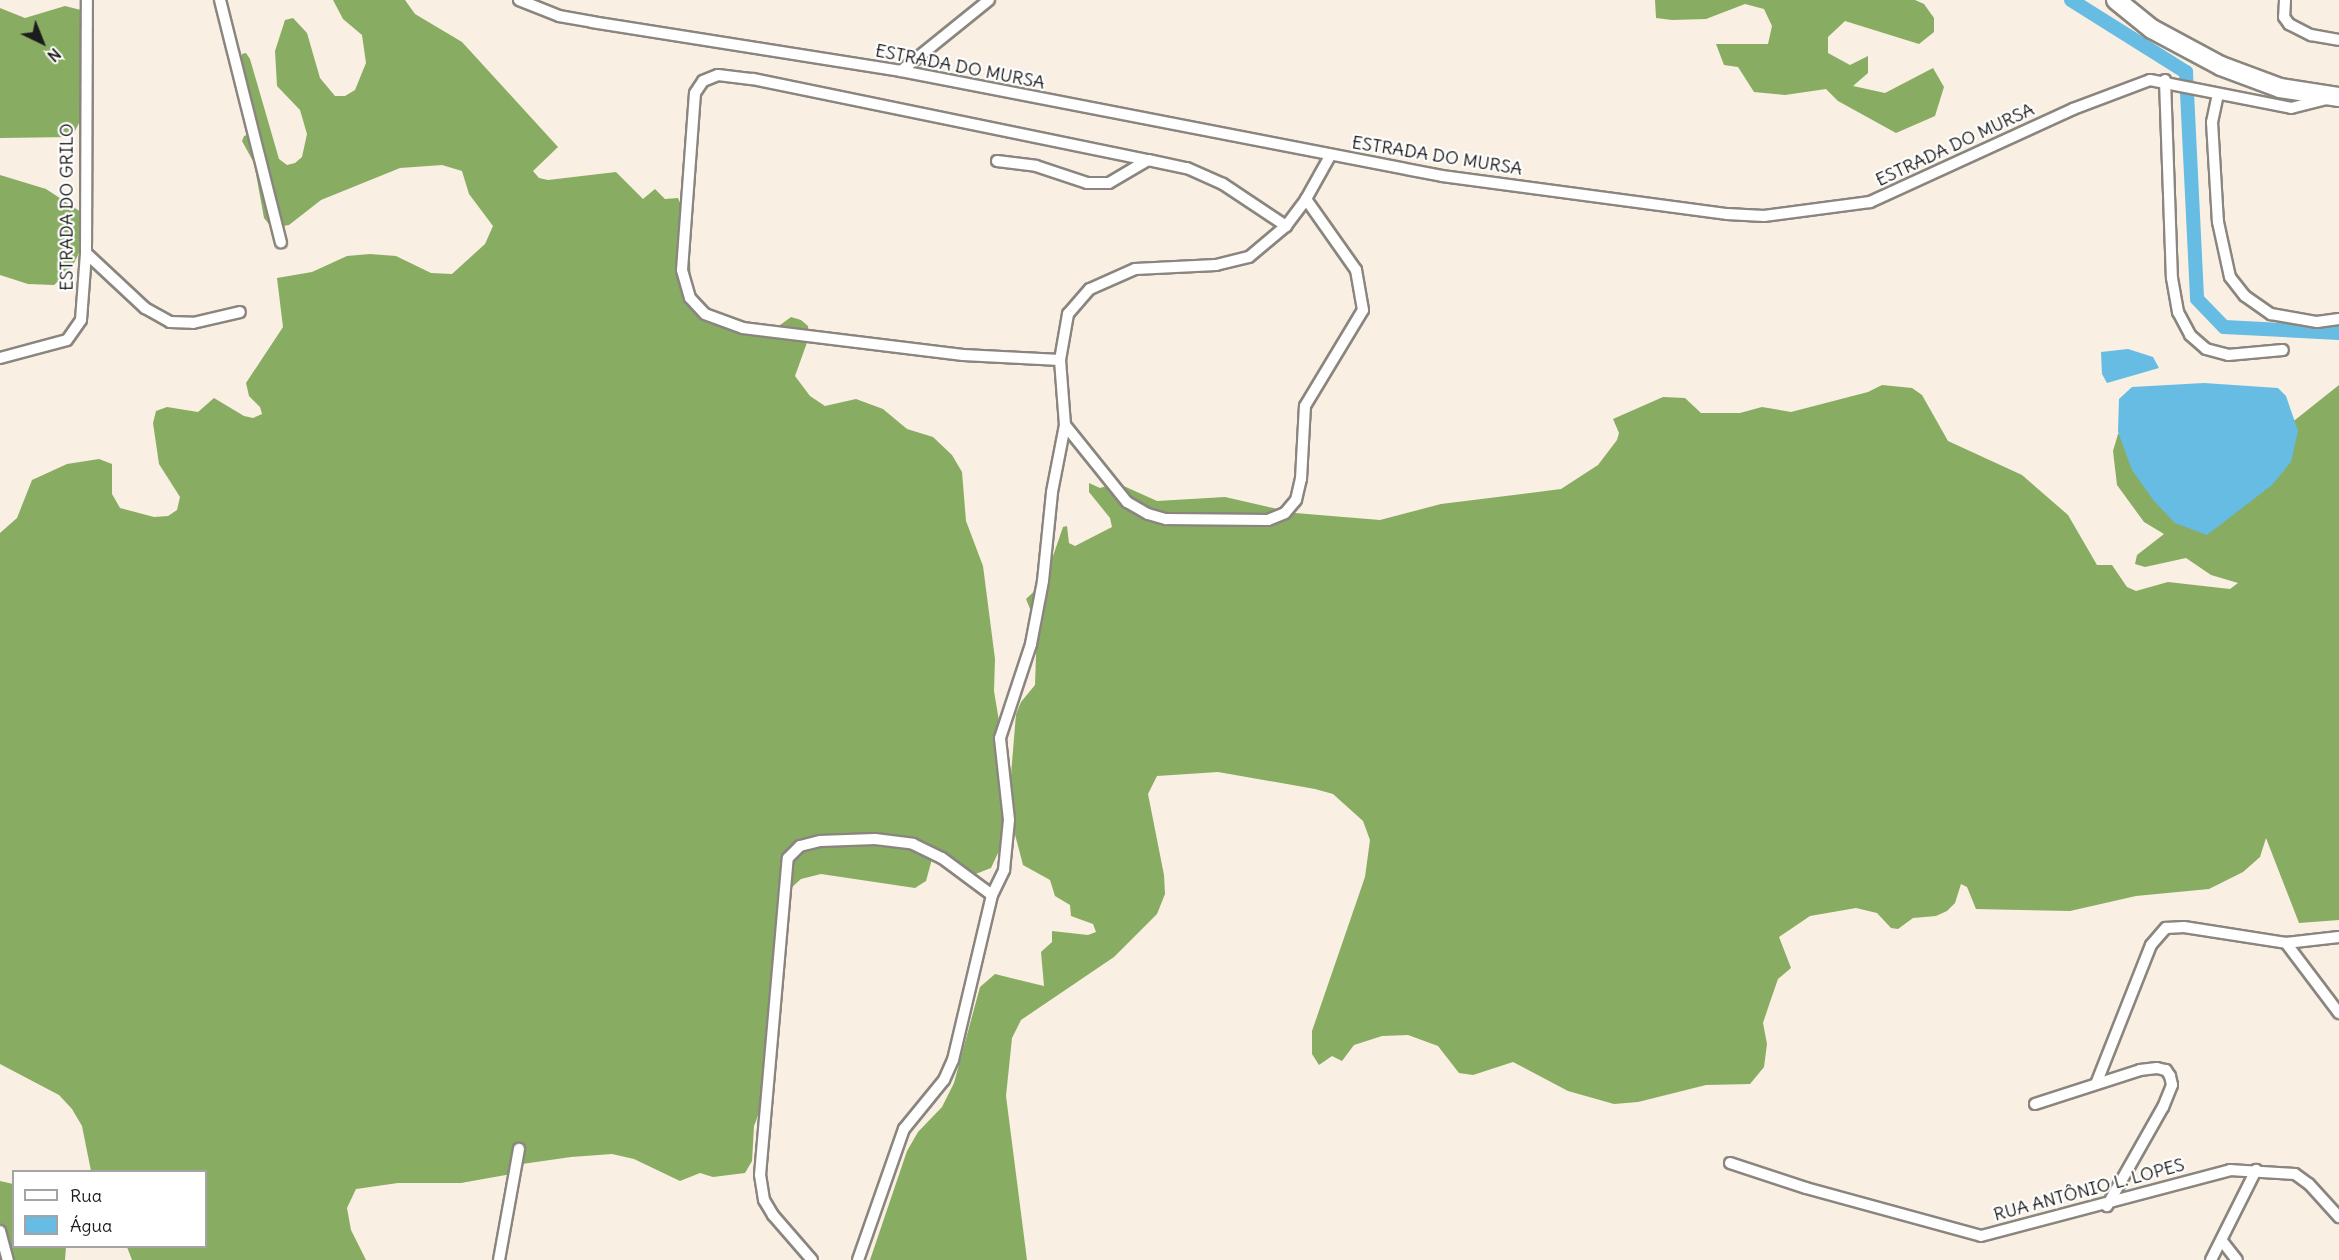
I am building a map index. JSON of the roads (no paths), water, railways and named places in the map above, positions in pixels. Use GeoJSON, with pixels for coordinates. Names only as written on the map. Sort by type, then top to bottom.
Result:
{"type":"FeatureCollection","features":[{"type":"Feature","properties":{"kind":"main road"},"geometry":{"type":"LineString","coordinates":[[2116,0],[2152,29],[2221,66],[2280,88],[2335,97]]}},
{"type":"Feature","properties":{"kind":"street","name":"ESTRADA DO GRILO"},"geometry":{"type":"LineString","coordinates":[[0,358],[49,345],[73,334],[81,320],[86,253],[87,0]]}},
{"type":"Feature","properties":{"kind":"street"},"geometry":{"type":"LineString","coordinates":[[220,0],[281,242]]}},
{"type":"Feature","properties":{"kind":"street","name":"ESTRADA DO MURSA"},"geometry":{"type":"LineString","coordinates":[[519,0],[559,16],[901,71],[1442,176],[1764,216],[1870,202],[2122,88],[2150,80],[2165,80],[2218,94],[2291,108],[2335,97]]}},
{"type":"Feature","properties":{"kind":"street"},"geometry":{"type":"LineString","coordinates":[[901,71],[989,0]]}},
{"type":"Feature","properties":{"kind":"street"},"geometry":{"type":"LineString","coordinates":[[2284,0],[2284,17],[2289,24],[2312,35],[2339,40]]}},
{"type":"Feature","properties":{"kind":"street"},"geometry":{"type":"LineString","coordinates":[[1060,360],[963,355],[755,329],[705,314],[690,298],[682,270],[695,93],[703,81],[718,75],[753,79],[1187,168],[1223,183],[1286,226]]}},
{"type":"Feature","properties":{"kind":"street"},"geometry":{"type":"LineString","coordinates":[[2165,80],[2172,278],[2178,312],[2190,335],[2206,349],[2228,355],[2283,350]]}},
{"type":"Feature","properties":{"kind":"street"},"geometry":{"type":"LineString","coordinates":[[2218,94],[2212,122],[2217,211],[2230,277],[2245,296],[2271,314],[2317,322],[2339,319]]}},
{"type":"Feature","properties":{"kind":"street"},"geometry":{"type":"LineString","coordinates":[[858,1260],[904,1129],[944,1080],[953,1060],[992,895],[1004,870],[1009,820],[1000,738],[1031,644],[1065,425],[1060,360],[1068,314],[1090,289],[1136,269],[1229,263],[1249,257],[1286,226],[1306,199],[1330,156]]}},
{"type":"Feature","properties":{"kind":"street"},"geometry":{"type":"LineString","coordinates":[[997,161],[1036,165],[1087,183],[1109,183],[1148,160]]}},
{"type":"Feature","properties":{"kind":"street"},"geometry":{"type":"LineString","coordinates":[[1065,425],[1127,502],[1148,514],[1166,519],[1268,519],[1285,513],[1296,500],[1301,479],[1305,406],[1363,310],[1356,270],[1306,199]]}},
{"type":"Feature","properties":{"kind":"street"},"geometry":{"type":"LineString","coordinates":[[86,253],[145,308],[170,322],[193,323],[240,312]]}},
{"type":"Feature","properties":{"kind":"street"},"geometry":{"type":"LineString","coordinates":[[812,1260],[773,1215],[764,1200],[760,1175],[788,858],[800,846],[820,841],[875,840],[913,844],[942,858],[992,895]]}},
{"type":"Feature","properties":{"kind":"street"},"geometry":{"type":"LineString","coordinates":[[2096,1084],[2151,945],[2166,928],[2184,927],[2286,943],[2339,937]]}},
{"type":"Feature","properties":{"kind":"street"},"geometry":{"type":"LineString","coordinates":[[2286,943],[2339,1013]]}},
{"type":"Feature","properties":{"kind":"street"},"geometry":{"type":"LineString","coordinates":[[2035,1104],[2096,1084],[2157,1068],[2166,1070],[2172,1085],[2163,1107],[2107,1206]]}},
{"type":"Feature","properties":{"kind":"street"},"geometry":{"type":"LineString","coordinates":[[499,1260],[519,1149]]}},
{"type":"Feature","properties":{"kind":"street","name":"RUA ANTÔNIO L. LOPES"},"geometry":{"type":"LineString","coordinates":[[1730,1163],[1806,1188],[1981,1236],[2107,1206],[2230,1170],[2295,1174],[2309,1184],[2339,1217]]}},
{"type":"Feature","properties":{"kind":"street"},"geometry":{"type":"LineString","coordinates":[[2211,1260],[2256,1170]]}},
{"type":"Feature","properties":{"kind":"street"},"geometry":{"type":"LineString","coordinates":[[0,1231],[8,1260]]}},
{"type":"Feature","properties":{"kind":"street"},"geometry":{"type":"LineString","coordinates":[[2222,1241],[2237,1260]]}},
{"type":"Feature","properties":{"kind":"water"},"geometry":{"type":"Polygon","coordinates":[[[2128,349],[2153,357],[2159,368],[2107,383],[2102,374],[2101,352],[2128,349]]]}},
{"type":"Feature","properties":{"kind":"water"},"geometry":{"type":"Polygon","coordinates":[[[2204,383],[2278,388],[2286,396],[2298,431],[2291,462],[2272,485],[2207,535],[2175,523],[2154,501],[2132,470],[2118,432],[2119,399],[2132,387],[2204,383]]]}},
{"type":"Feature","properties":{"kind":"waterway"},"geometry":{"type":"LineString","coordinates":[[2071,0],[2186,72],[2197,299],[2224,327],[2339,333]]}}]}
